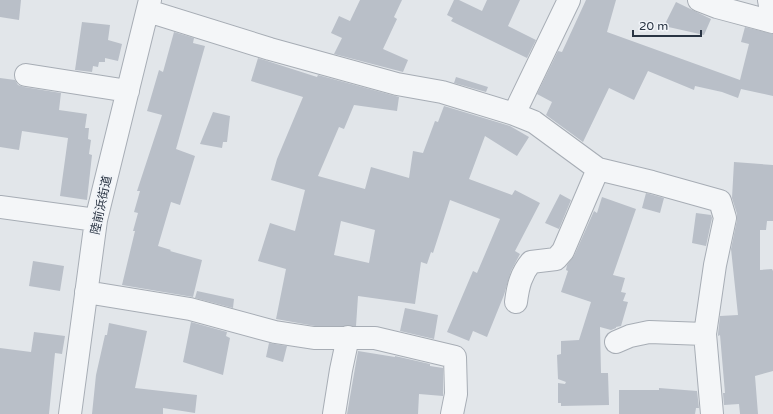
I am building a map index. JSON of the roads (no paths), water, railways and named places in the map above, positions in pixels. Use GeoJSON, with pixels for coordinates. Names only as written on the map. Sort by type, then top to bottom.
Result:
{"type":"FeatureCollection","features":[{"type":"Feature","properties":{"kind":"street"},"geometry":{"type":"LineString","coordinates":[[514,114],[569,0]]}},
{"type":"Feature","properties":{"kind":"street"},"geometry":{"type":"LineString","coordinates":[[699,0],[717,7],[773,22],[769,0]]}},
{"type":"Feature","properties":{"kind":"street"},"geometry":{"type":"LineString","coordinates":[[149,5],[270,49],[397,84],[442,92],[514,114],[534,122],[598,169],[720,201],[725,218],[715,264],[705,334],[712,414]]}},
{"type":"Feature","properties":{"kind":"street","name":"陸前浜街道"},"geometry":{"type":"LineString","coordinates":[[70,414],[96,220],[149,5]]}},
{"type":"Feature","properties":{"kind":"street"},"geometry":{"type":"LineString","coordinates":[[26,75],[128,91]]}},
{"type":"Feature","properties":{"kind":"street"},"geometry":{"type":"LineString","coordinates":[[516,302],[520,278],[531,262],[556,259],[563,251],[598,169]]}},
{"type":"Feature","properties":{"kind":"street"},"geometry":{"type":"LineString","coordinates":[[0,207],[96,220]]}},
{"type":"Feature","properties":{"kind":"street"},"geometry":{"type":"LineString","coordinates":[[86,292],[190,309],[275,332],[314,338],[375,338],[455,357],[456,394],[452,414]]}},
{"type":"Feature","properties":{"kind":"street"},"geometry":{"type":"LineString","coordinates":[[616,342],[630,336],[649,332],[705,334]]}},
{"type":"Feature","properties":{"kind":"street"},"geometry":{"type":"LineString","coordinates":[[334,414],[348,337]]}}]}
